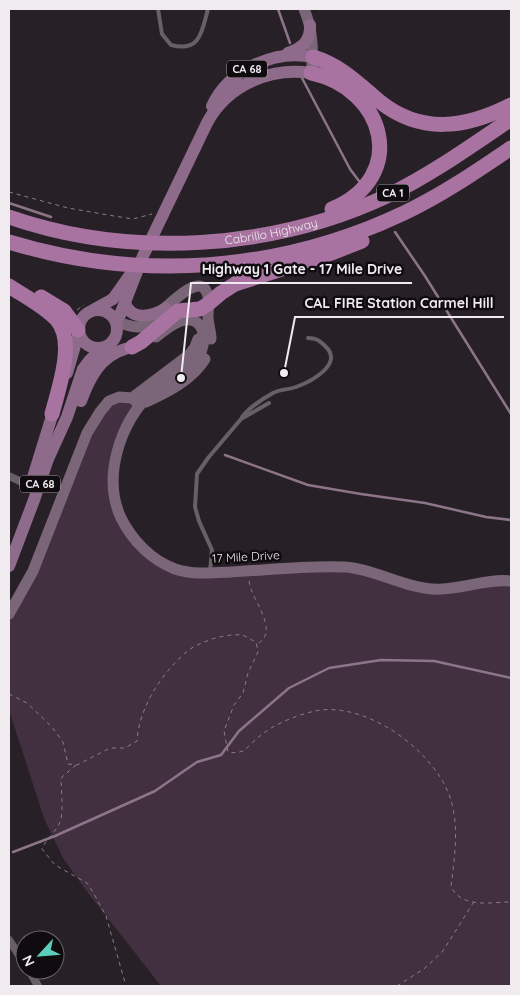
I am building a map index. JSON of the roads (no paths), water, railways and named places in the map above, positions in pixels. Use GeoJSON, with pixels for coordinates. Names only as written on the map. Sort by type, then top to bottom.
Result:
{"type":"FeatureCollection","features":[{"type":"Feature","properties":{"kind":"highway"},"geometry":{"type":"LineString","coordinates":[[313,57],[344,71],[394,111],[422,122],[446,125],[469,122],[489,116],[511,105]]}},
{"type":"Feature","properties":{"kind":"highway","name":"CA 68"},"geometry":{"type":"LineString","coordinates":[[260,235],[350,200],[366,185],[377,163],[379,137],[374,120],[367,107],[358,97],[342,85],[327,77],[311,73]]}},
{"type":"Feature","properties":{"kind":"highway","name":"Cabrillo Highway"},"geometry":{"type":"LineString","coordinates":[[9,217],[62,232],[128,241],[161,243],[203,242],[260,235],[325,219],[387,195],[438,168],[511,119]]}},
{"type":"Feature","properties":{"kind":"highway","name":"Cabrillo Highway"},"geometry":{"type":"LineString","coordinates":[[9,242],[47,253],[113,264],[171,267],[229,264],[279,256],[336,240],[391,220],[436,197],[511,148]]}},
{"type":"Feature","properties":{"kind":"highway"},"geometry":{"type":"LineString","coordinates":[[128,348],[142,342],[176,312],[184,309],[200,309],[221,292],[235,284],[337,252],[374,236],[408,217],[436,197]]}},
{"type":"Feature","properties":{"kind":"highway"},"geometry":{"type":"LineString","coordinates":[[9,280],[61,309],[78,331]]}},
{"type":"Feature","properties":{"kind":"highway"},"geometry":{"type":"LineString","coordinates":[[9,286],[50,314],[58,322],[62,330],[65,344],[64,359],[52,414]]}},
{"type":"Feature","properties":{"kind":"main road"},"geometry":{"type":"LineString","coordinates":[[304,9],[310,25],[313,46],[311,73]]}},
{"type":"Feature","properties":{"kind":"main road"},"geometry":{"type":"LineString","coordinates":[[274,58],[303,46],[309,37],[310,25]]}},
{"type":"Feature","properties":{"kind":"main road","name":"CA 68"},"geometry":{"type":"LineString","coordinates":[[20,536],[30,486],[52,414],[71,363],[82,317],[113,298],[131,279],[144,256],[207,123],[214,103],[225,88],[234,78],[250,67],[274,58],[293,55],[313,57]]}},
{"type":"Feature","properties":{"kind":"main road","name":"CA 68"},"geometry":{"type":"LineString","coordinates":[[207,123],[227,98],[241,87],[256,79],[284,72],[311,73]]}},
{"type":"Feature","properties":{"kind":"main road","name":"CA 68"},"geometry":{"type":"LineString","coordinates":[[9,566],[48,459],[61,432],[83,369],[115,337],[118,327],[116,321],[125,302],[131,279]]}},
{"type":"Feature","properties":{"kind":"main road"},"geometry":{"type":"LineString","coordinates":[[9,614],[33,571],[87,433],[100,412],[109,401],[119,397],[136,401],[175,387],[187,379],[200,366],[208,352],[211,340],[208,304],[206,290],[202,286],[197,285],[186,290],[151,322],[143,326],[134,327],[116,321],[106,311],[93,310]]}},
{"type":"Feature","properties":{"kind":"main road"},"geometry":{"type":"LineString","coordinates":[[125,302],[130,311],[140,316],[150,316],[166,308]]}},
{"type":"Feature","properties":{"kind":"main road"},"geometry":{"type":"LineString","coordinates":[[61,432],[75,412],[89,381],[99,366],[112,354],[150,341],[180,321],[190,320],[196,329],[198,339],[192,352],[136,401]]}},
{"type":"Feature","properties":{"kind":"main road"},"geometry":{"type":"LineString","coordinates":[[78,331],[82,340],[87,345],[116,350],[128,348]]}},
{"type":"Feature","properties":{"kind":"main road","name":"17 Mile Drive"},"geometry":{"type":"LineString","coordinates":[[136,401],[121,439],[114,464],[114,490],[120,515],[133,537],[154,558],[176,569],[210,573],[345,567],[372,572],[431,589],[491,581],[511,581]]}},
{"type":"Feature","properties":{"kind":"street"},"geometry":{"type":"LineString","coordinates":[[9,476],[30,486]]}},
{"type":"Feature","properties":{"kind":"lane"},"geometry":{"type":"LineString","coordinates":[[158,9],[162,34],[172,46],[182,47],[198,41],[208,9]]}},
{"type":"Feature","properties":{"kind":"lane"},"geometry":{"type":"LineString","coordinates":[[210,573],[212,550],[195,507],[197,474],[249,409],[275,391],[294,388],[311,381],[327,369],[331,358],[328,349],[319,340],[308,338]]}},
{"type":"Feature","properties":{"kind":"lane"},"geometry":{"type":"LineString","coordinates":[[241,418],[269,404]]}},
{"type":"Feature","properties":{"kind":"waterway"},"geometry":{"type":"LineString","coordinates":[[278,9],[290,43]]}},
{"type":"Feature","properties":{"kind":"waterway"},"geometry":{"type":"LineString","coordinates":[[302,78],[350,169],[359,181]]}},
{"type":"Feature","properties":{"kind":"waterway"},"geometry":{"type":"LineString","coordinates":[[9,203],[51,217]]}},
{"type":"Feature","properties":{"kind":"waterway"},"geometry":{"type":"LineString","coordinates":[[395,232],[425,276],[511,414]]}},
{"type":"Feature","properties":{"kind":"waterway"},"geometry":{"type":"LineString","coordinates":[[225,455],[308,485],[425,503],[486,517],[511,520]]}},
{"type":"Feature","properties":{"kind":"waterway"},"geometry":{"type":"LineString","coordinates":[[13,852],[55,836],[155,791],[197,762],[221,755],[239,731],[289,688],[329,668],[381,660],[434,661],[511,678]]}},
{"type":"Feature","properties":{"kind":"place","name":"CAL FIRE Station Carmel Hill"},"geometry":{"type":"Point","coordinates":[284,373]}},
{"type":"Feature","properties":{"kind":"place","name":"Highway 1 Gate - 17 Mile Drive"},"geometry":{"type":"Point","coordinates":[181,378]}}]}
